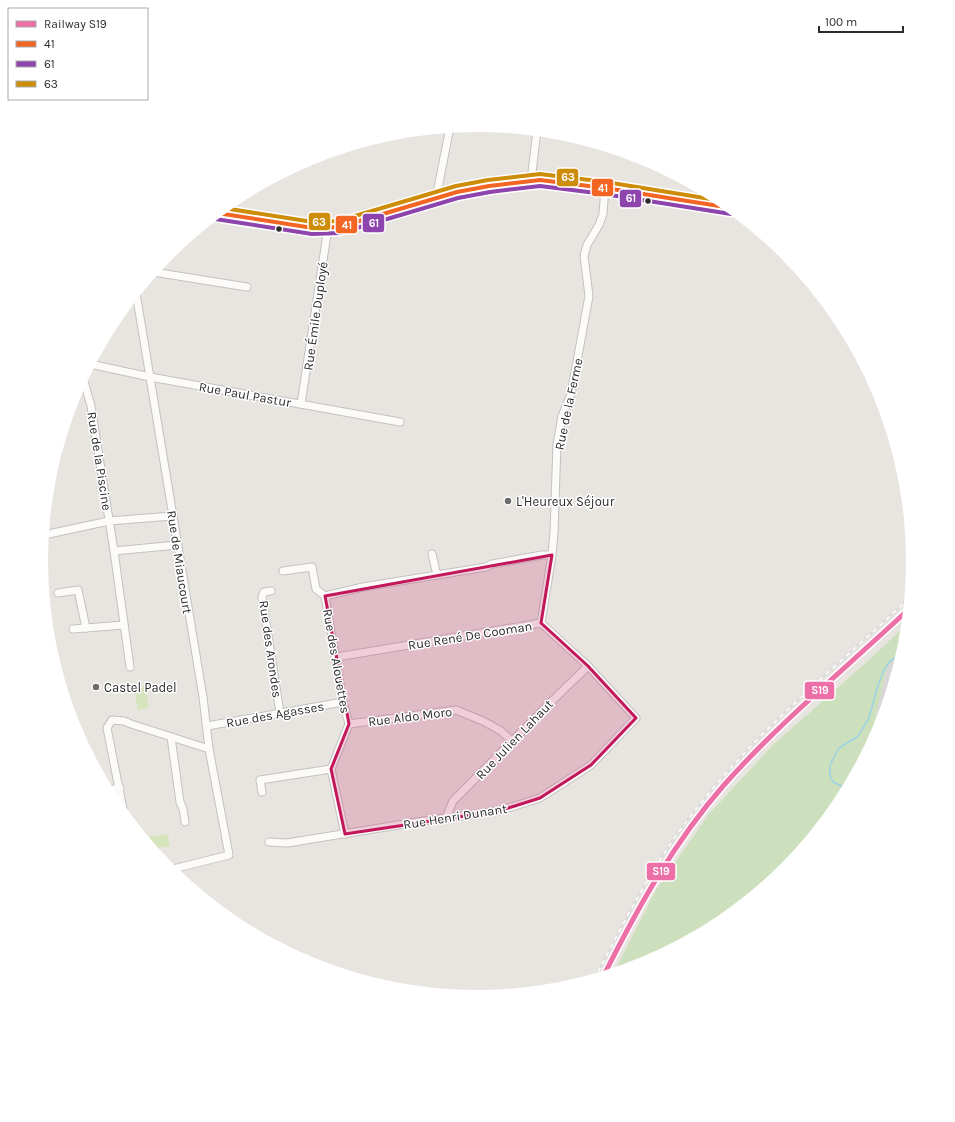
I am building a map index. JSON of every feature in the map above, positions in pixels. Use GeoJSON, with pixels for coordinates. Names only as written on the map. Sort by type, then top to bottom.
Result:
{"type":"FeatureCollection","features":[{"type":"Feature","properties":{"kind":"main road"},"geometry":{"type":"LineString","coordinates":[[224,214],[314,228],[339,227],[436,198],[489,186],[531,181],[559,182],[605,188],[718,206]]}},
{"type":"Feature","properties":{"kind":"street"},"geometry":{"type":"LineString","coordinates":[[436,198],[449,132]]}},
{"type":"Feature","properties":{"kind":"street"},"geometry":{"type":"LineString","coordinates":[[531,181],[536,135]]}},
{"type":"Feature","properties":{"kind":"street","name":"Rue de la Ferme"},"geometry":{"type":"LineString","coordinates":[[541,623],[552,555],[557,444],[562,416],[571,394],[589,296],[584,256],[603,214],[605,188]]}},
{"type":"Feature","properties":{"kind":"street"},"geometry":{"type":"LineString","coordinates":[[697,202],[701,194]]}},
{"type":"Feature","properties":{"kind":"street","name":"Rue Émile Duployé"},"geometry":{"type":"LineString","coordinates":[[302,404],[328,228]]}},
{"type":"Feature","properties":{"kind":"street"},"geometry":{"type":"LineString","coordinates":[[159,273],[247,287]]}},
{"type":"Feature","properties":{"kind":"street","name":"Rue de Miaucourt"},"geometry":{"type":"LineString","coordinates":[[137,300],[207,726],[209,749],[230,855],[177,868]]}},
{"type":"Feature","properties":{"kind":"street","name":"Rue Paul Pastur"},"geometry":{"type":"LineString","coordinates":[[95,365],[150,377],[400,422]]}},
{"type":"Feature","properties":{"kind":"street","name":"Rue de la Piscine"},"geometry":{"type":"LineString","coordinates":[[85,387],[91,406],[130,667]]}},
{"type":"Feature","properties":{"kind":"street"},"geometry":{"type":"LineString","coordinates":[[49,534],[109,521],[172,516]]}},
{"type":"Feature","properties":{"kind":"street"},"geometry":{"type":"LineString","coordinates":[[114,552],[177,544]]}},
{"type":"Feature","properties":{"kind":"street"},"geometry":{"type":"LineString","coordinates":[[432,554],[437,575]]}},
{"type":"Feature","properties":{"kind":"street","name":"Rue des Alouettes"},"geometry":{"type":"LineString","coordinates":[[331,769],[348,724],[326,596],[363,587],[486,567],[492,564],[542,555],[552,555]]}},
{"type":"Feature","properties":{"kind":"street"},"geometry":{"type":"LineString","coordinates":[[283,571],[312,567],[316,590],[326,596]]}},
{"type":"Feature","properties":{"kind":"street"},"geometry":{"type":"LineString","coordinates":[[58,593],[78,590],[86,628]]}},
{"type":"Feature","properties":{"kind":"street","name":"Rue des Arondes"},"geometry":{"type":"LineString","coordinates":[[271,591],[264,592],[262,597],[280,713]]}},
{"type":"Feature","properties":{"kind":"street","name":"Rue René De Cooman"},"geometry":{"type":"LineString","coordinates":[[337,657],[541,623],[588,666],[636,718]]}},
{"type":"Feature","properties":{"kind":"street"},"geometry":{"type":"LineString","coordinates":[[73,628],[124,625]]}},
{"type":"Feature","properties":{"kind":"street","name":"Rue Julien Lahaut"},"geometry":{"type":"LineString","coordinates":[[446,818],[453,801],[588,666]]}},
{"type":"Feature","properties":{"kind":"street","name":"Rue des Agasses"},"geometry":{"type":"LineString","coordinates":[[207,726],[344,702]]}},
{"type":"Feature","properties":{"kind":"street","name":"Rue Aldo Moro"},"geometry":{"type":"LineString","coordinates":[[348,724],[456,710],[486,722],[501,731],[512,741]]}},
{"type":"Feature","properties":{"kind":"street","name":"Rue Henri Dunant"},"geometry":{"type":"LineString","coordinates":[[269,842],[287,843],[499,811],[540,798],[591,765],[636,718]]}},
{"type":"Feature","properties":{"kind":"street"},"geometry":{"type":"LineString","coordinates":[[122,803],[107,728],[112,720],[124,721],[209,749]]}},
{"type":"Feature","properties":{"kind":"street"},"geometry":{"type":"LineString","coordinates":[[171,737],[180,802],[183,809],[185,822]]}},
{"type":"Feature","properties":{"kind":"street"},"geometry":{"type":"LineString","coordinates":[[262,792],[260,780],[331,769],[345,834]]}},
{"type":"Feature","properties":{"kind":"street"},"geometry":{"type":"LineString","coordinates":[[114,789],[120,788]]}},
{"type":"Feature","properties":{"kind":"highlighted area"},"geometry":{"type":"Polygon","coordinates":[[[552,555],[541,623],[588,666],[636,718],[591,765],[540,798],[499,811],[345,834],[331,769],[349,724],[325,596],[552,555]]]}},
{"type":"Feature","properties":{"kind":"shaded area"},"geometry":{"type":"Polygon","coordinates":[[[897,653],[884,699],[874,725],[874,724],[887,667],[897,653]]]}},
{"type":"Feature","properties":{"kind":"green space"},"geometry":{"type":"Polygon","coordinates":[[[901,629],[897,653],[887,667],[874,725],[863,751],[835,800],[800,844],[761,884],[716,918],[667,946],[616,968],[656,890],[709,814],[773,745],[901,629]]]}},
{"type":"Feature","properties":{"kind":"green space"},"geometry":{"type":"Polygon","coordinates":[[[145,686],[149,708],[138,710],[134,688],[145,686]]]}},
{"type":"Feature","properties":{"kind":"green space"},"geometry":{"type":"Polygon","coordinates":[[[168,834],[170,846],[158,848],[149,837],[168,834]]]}},
{"type":"Feature","properties":{"kind":"waterway"},"geometry":{"type":"LineString","coordinates":[[843,787],[833,782],[830,776],[830,765],[839,748],[858,736],[869,718],[877,688],[884,670],[890,661],[896,656]]}},
{"type":"Feature","properties":{"kind":"railway"},"geometry":{"type":"LineString","coordinates":[[597,974],[652,873],[678,832],[693,813],[734,765],[766,731],[905,602]]}},
{"type":"Feature","properties":{"kind":"rail line","name":"S19"},"geometry":{"type":"LineString","coordinates":[[606,971],[643,901],[673,853],[689,829],[724,785],[768,739],[903,614]]}},
{"type":"Feature","properties":{"kind":"transit line","name":"63"},"geometry":{"type":"LineString","coordinates":[[231,209],[313,222],[338,221],[456,186],[488,180],[540,174],[606,182],[707,198]]}},
{"type":"Feature","properties":{"kind":"transit line","name":"41"},"geometry":{"type":"LineString","coordinates":[[224,214],[313,228],[339,227],[457,192],[489,186],[540,180],[605,188],[719,206]]}},
{"type":"Feature","properties":{"kind":"transit line","name":"61"},"geometry":{"type":"LineString","coordinates":[[217,219],[312,234],[340,233],[458,198],[490,192],[540,186],[604,194],[730,214]]}},
{"type":"Feature","properties":{"kind":"place","name":"L'Heureux Séjour"},"geometry":{"type":"Point","coordinates":[508,501]}},
{"type":"Feature","properties":{"kind":"place","name":"Castel Padel"},"geometry":{"type":"Point","coordinates":[96,687]}}]}
